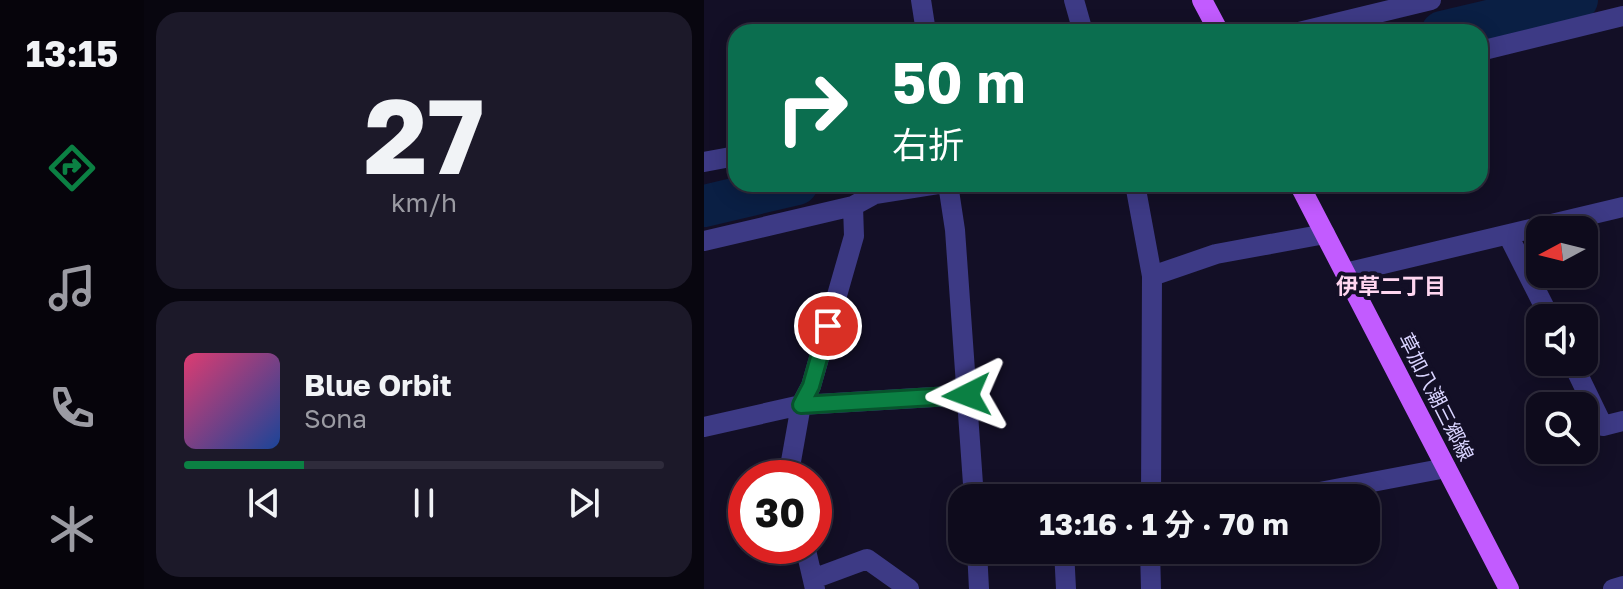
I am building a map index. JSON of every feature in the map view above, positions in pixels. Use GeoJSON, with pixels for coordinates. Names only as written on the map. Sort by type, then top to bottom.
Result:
{"type":"FeatureCollection","features":[{"type":"Feature","properties":{"kind":"main road"},"geometry":{"type":"LineString","coordinates":[[1202,0],[1215,24]]}},
{"type":"Feature","properties":{"kind":"main road","name":"草加八潮三郷線"},"geometry":{"type":"LineString","coordinates":[[1303,192],[1509,589]]}},
{"type":"Feature","properties":{"kind":"street"},"geometry":{"type":"LineString","coordinates":[[921,0],[925,24]]}},
{"type":"Feature","properties":{"kind":"street"},"geometry":{"type":"LineString","coordinates":[[1074,0],[1081,24]]}},
{"type":"Feature","properties":{"kind":"street"},"geometry":{"type":"LineString","coordinates":[[1329,24],[1407,3],[1431,0]]}},
{"type":"Feature","properties":{"kind":"street"},"geometry":{"type":"LineString","coordinates":[[1488,49],[1620,22]]}},
{"type":"Feature","properties":{"kind":"street"},"geometry":{"type":"LineString","coordinates":[[704,162],[728,158]]}},
{"type":"Feature","properties":{"kind":"street"},"geometry":{"type":"LineString","coordinates":[[704,241],[853,206],[875,194],[888,192]]}},
{"type":"Feature","properties":{"kind":"street"},"geometry":{"type":"LineString","coordinates":[[949,192],[955,230],[973,484]]}},
{"type":"Feature","properties":{"kind":"street"},"geometry":{"type":"LineString","coordinates":[[1136,192],[1152,276],[1151,484]]}},
{"type":"Feature","properties":{"kind":"street"},"geometry":{"type":"LineString","coordinates":[[791,460],[801,405],[811,386],[854,236],[853,206]]}},
{"type":"Feature","properties":{"kind":"street"},"geometry":{"type":"LineString","coordinates":[[1345,273],[1623,207]]}},
{"type":"Feature","properties":{"kind":"street"},"geometry":{"type":"LineString","coordinates":[[1152,276],[1216,254],[1325,234]]}},
{"type":"Feature","properties":{"kind":"street"},"geometry":{"type":"LineString","coordinates":[[1508,235],[1543,304]]}},
{"type":"Feature","properties":{"kind":"street"},"geometry":{"type":"LineString","coordinates":[[1579,376],[1603,426],[1623,421]]}},
{"type":"Feature","properties":{"kind":"street"},"geometry":{"type":"LineString","coordinates":[[704,427],[801,405],[967,395]]}},
{"type":"Feature","properties":{"kind":"street"},"geometry":{"type":"LineString","coordinates":[[1362,484],[1446,468]]}},
{"type":"Feature","properties":{"kind":"street"},"geometry":{"type":"LineString","coordinates":[[809,564],[814,584],[867,559],[909,589]]}},
{"type":"Feature","properties":{"kind":"street"},"geometry":{"type":"LineString","coordinates":[[978,564],[979,589]]}},
{"type":"Feature","properties":{"kind":"street"},"geometry":{"type":"LineString","coordinates":[[1065,564],[1066,589]]}},
{"type":"Feature","properties":{"kind":"street"},"geometry":{"type":"LineString","coordinates":[[1150,564],[1151,589]]}},
{"type":"Feature","properties":{"kind":"street"},"geometry":{"type":"LineString","coordinates":[[1613,589],[1623,586]]}},
{"type":"Feature","properties":{"kind":"waterway"},"geometry":{"type":"LineString","coordinates":[[1476,24],[1577,0]]}},
{"type":"Feature","properties":{"kind":"waterway"},"geometry":{"type":"LineString","coordinates":[[704,206],[763,192]]}},
{"type":"Feature","properties":{"kind":"district","name":"伊草二丁目"},"geometry":{"type":"Point","coordinates":[1391,286]}},
{"type":"Feature","properties":{"kind":"route"},"geometry":{"type":"LineString","coordinates":[[828,326],[811,386],[801,405],[967,395]]}}]}
